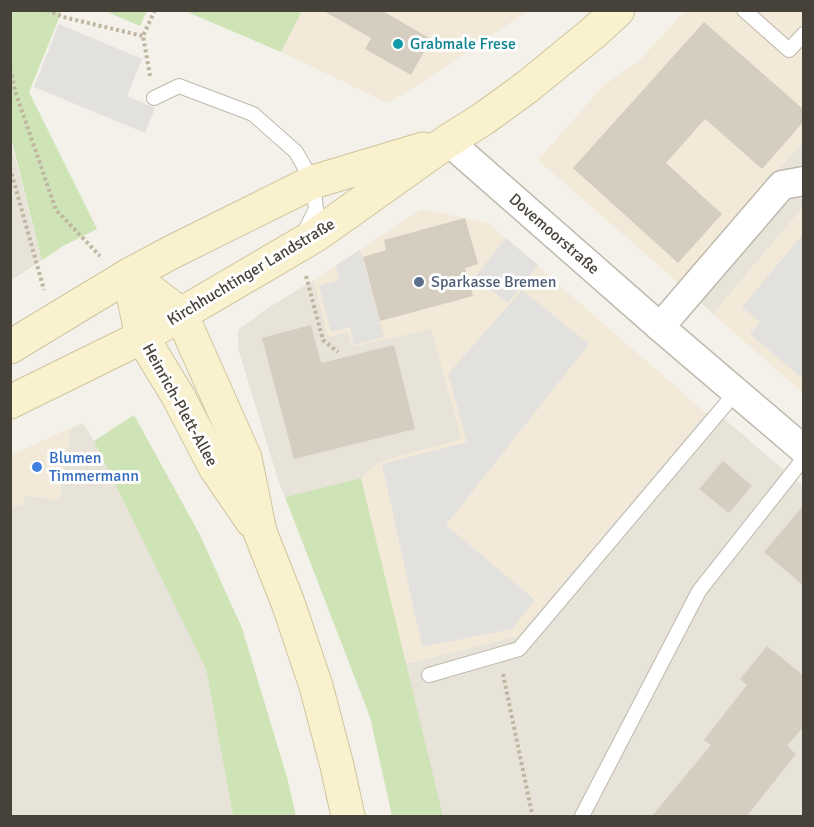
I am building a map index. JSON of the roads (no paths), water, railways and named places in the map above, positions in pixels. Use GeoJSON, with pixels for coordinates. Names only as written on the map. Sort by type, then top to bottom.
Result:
{"type":"FeatureCollection","features":[{"type":"Feature","properties":{"kind":"main road","name":"Kirchhuchtinger Landstraße"},"geometry":{"type":"LineString","coordinates":[[10,402],[142,336],[316,236],[367,191],[483,119],[527,87],[594,33],[618,10]]}},
{"type":"Feature","properties":{"kind":"main road","name":"Kirchhuchtinger Landstraße"},"geometry":{"type":"LineString","coordinates":[[10,347],[129,275],[172,252],[324,184],[448,141]]}},
{"type":"Feature","properties":{"kind":"main road","name":"Heinrich-Plett-Allee"},"geometry":{"type":"LineString","coordinates":[[129,275],[181,314],[245,458],[260,532],[288,603],[315,686],[348,816]]}},
{"type":"Feature","properties":{"kind":"main road","name":"Heinrich-Plett-Allee"},"geometry":{"type":"LineString","coordinates":[[129,275],[142,336],[178,396],[215,467],[260,532]]}},
{"type":"Feature","properties":{"kind":"street","name":"Dovemoorstraße"},"geometry":{"type":"LineString","coordinates":[[448,141],[804,450]]}},
{"type":"Feature","properties":{"kind":"street"},"geometry":{"type":"LineString","coordinates":[[660,327],[782,185],[804,181]]}},
{"type":"Feature","properties":{"kind":"lane"},"geometry":{"type":"LineString","coordinates":[[744,10],[789,50],[804,34]]}},
{"type":"Feature","properties":{"kind":"lane"},"geometry":{"type":"LineString","coordinates":[[154,98],[179,86],[253,114],[296,152],[324,184],[316,209],[298,246]]}},
{"type":"Feature","properties":{"kind":"lane"},"geometry":{"type":"LineString","coordinates":[[429,675],[519,649],[736,392]]}},
{"type":"Feature","properties":{"kind":"lane"},"geometry":{"type":"LineString","coordinates":[[582,816],[699,591],[804,458]]}},
{"type":"Feature","properties":{"kind":"place","name":"Grabmale Frese"},"geometry":{"type":"Point","coordinates":[398,44]}},
{"type":"Feature","properties":{"kind":"place","name":"Sparkasse Bremen"},"geometry":{"type":"Point","coordinates":[419,282]}},
{"type":"Feature","properties":{"kind":"place","name":"Blumen Timmermann"},"geometry":{"type":"Point","coordinates":[37,467]}}]}
